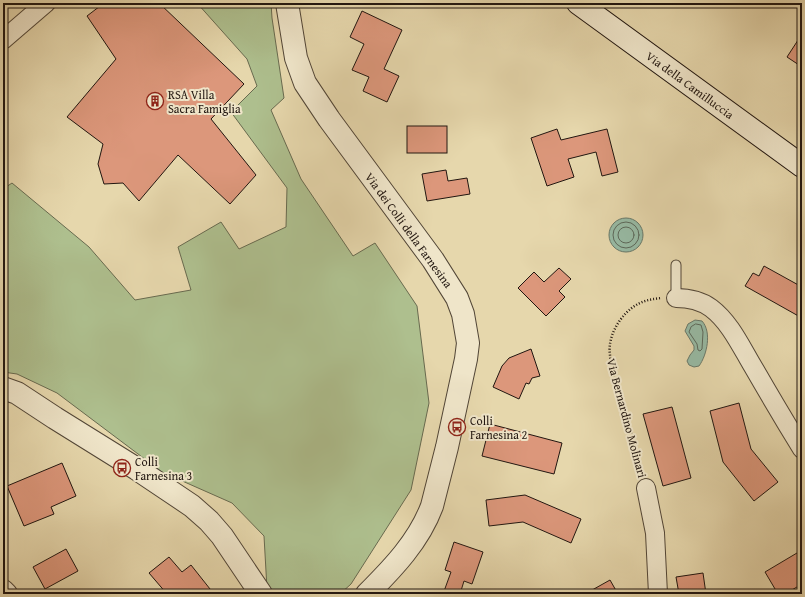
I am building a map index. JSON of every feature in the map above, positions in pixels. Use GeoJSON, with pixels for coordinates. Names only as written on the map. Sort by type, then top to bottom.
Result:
{"type":"FeatureCollection","features":[{"type":"Feature","properties":{"kind":"street"},"geometry":{"type":"LineString","coordinates":[[3,40],[46,3]]}},
{"type":"Feature","properties":{"kind":"street","name":"Via dei Colli della Farnesina"},"geometry":{"type":"LineString","coordinates":[[287,3],[296,58],[305,83],[329,119],[442,272],[457,298],[466,328],[468,343],[466,359],[447,447],[429,515],[413,544],[367,594]]}},
{"type":"Feature","properties":{"kind":"street","name":"Via della Camilluccia"},"geometry":{"type":"LineString","coordinates":[[578,3],[802,166]]}},
{"type":"Feature","properties":{"kind":"street"},"geometry":{"type":"LineString","coordinates":[[676,298],[690,298],[710,307],[718,314],[734,335],[802,449]]}},
{"type":"Feature","properties":{"kind":"street"},"geometry":{"type":"LineString","coordinates":[[3,388],[18,393],[55,418],[137,468],[192,506],[209,521],[222,536],[261,594]]}},
{"type":"Feature","properties":{"kind":"street","name":"Via Bernardino Molinari"},"geometry":{"type":"LineString","coordinates":[[646,488],[655,533],[658,594]]}},
{"type":"Feature","properties":{"kind":"street"},"geometry":{"type":"LineString","coordinates":[[3,591],[6,594]]}},
{"type":"Feature","properties":{"kind":"lane"},"geometry":{"type":"LineString","coordinates":[[676,265],[676,298]]}},
{"type":"Feature","properties":{"kind":"path","name":"Via Bernardino Molinari"},"geometry":{"type":"LineString","coordinates":[[646,488],[609,354],[610,342],[615,329],[624,314],[638,304],[651,299],[676,298]]}},
{"type":"Feature","properties":{"kind":"shaded area"},"geometry":{"type":"Polygon","coordinates":[[[197,3],[271,3],[284,98],[271,110],[301,179],[353,256],[375,243],[417,306],[429,403],[411,490],[351,584],[340,594],[274,594],[267,589],[264,536],[232,503],[162,472],[57,393],[17,374],[3,372],[3,189],[12,183],[89,247],[135,300],[191,290],[178,247],[221,222],[239,249],[286,227],[287,188],[231,112],[257,86],[247,59],[197,3]]]}},
{"type":"Feature","properties":{"kind":"water"},"geometry":{"type":"Polygon","coordinates":[[[629,218],[638,223],[642,228],[642,242],[638,247],[633,251],[623,252],[619,251],[610,242],[609,232],[610,228],[619,219],[629,218]]]}},
{"type":"Feature","properties":{"kind":"water"},"geometry":{"type":"Polygon","coordinates":[[[695,320],[702,321],[708,337],[706,350],[702,361],[699,366],[694,367],[689,365],[687,361],[694,350],[694,346],[685,331],[688,324],[695,320]]]}},
{"type":"Feature","properties":{"kind":"building","name":"RSA Villa Sacra Famiglia"},"geometry":{"type":"Polygon","coordinates":[[[104,3],[159,3],[244,84],[211,119],[256,175],[230,204],[178,155],[139,201],[123,183],[104,184],[98,164],[103,144],[67,117],[116,59],[87,16],[104,3]]]}},
{"type":"Feature","properties":{"kind":"building"},"geometry":{"type":"Polygon","coordinates":[[[362,11],[402,30],[384,69],[399,76],[387,102],[363,91],[369,77],[352,70],[364,44],[350,37],[362,11]]]}},
{"type":"Feature","properties":{"kind":"building"},"geometry":{"type":"Polygon","coordinates":[[[802,34],[802,67],[787,57],[802,34]]]}},
{"type":"Feature","properties":{"kind":"building"},"geometry":{"type":"Polygon","coordinates":[[[407,126],[447,126],[447,153],[407,153],[407,126]]]}},
{"type":"Feature","properties":{"kind":"building"},"geometry":{"type":"Polygon","coordinates":[[[557,129],[561,140],[607,129],[618,172],[602,176],[596,152],[568,159],[574,177],[547,186],[531,138],[557,129]]]}},
{"type":"Feature","properties":{"kind":"building"},"geometry":{"type":"Polygon","coordinates":[[[446,170],[448,181],[467,178],[470,194],[427,201],[422,174],[446,170]]]}},
{"type":"Feature","properties":{"kind":"building"},"geometry":{"type":"Polygon","coordinates":[[[764,266],[802,287],[802,318],[745,286],[753,273],[759,276],[764,266]]]}},
{"type":"Feature","properties":{"kind":"building"},"geometry":{"type":"Polygon","coordinates":[[[559,268],[571,279],[559,291],[565,297],[546,316],[518,288],[534,272],[544,282],[559,268]]]}},
{"type":"Feature","properties":{"kind":"building"},"geometry":{"type":"Polygon","coordinates":[[[531,349],[540,376],[532,378],[529,384],[526,383],[519,399],[493,387],[502,366],[509,358],[531,349]]]}},
{"type":"Feature","properties":{"kind":"building"},"geometry":{"type":"Polygon","coordinates":[[[739,403],[751,449],[778,482],[754,501],[723,462],[710,411],[739,403]]]}},
{"type":"Feature","properties":{"kind":"building"},"geometry":{"type":"Polygon","coordinates":[[[672,407],[691,478],[663,486],[643,414],[672,407]]]}},
{"type":"Feature","properties":{"kind":"building"},"geometry":{"type":"Polygon","coordinates":[[[490,424],[562,443],[554,474],[482,456],[490,424]]]}},
{"type":"Feature","properties":{"kind":"building"},"geometry":{"type":"Polygon","coordinates":[[[62,463],[76,496],[51,507],[54,514],[24,526],[7,486],[62,463]]]}},
{"type":"Feature","properties":{"kind":"building"},"geometry":{"type":"Polygon","coordinates":[[[525,495],[581,519],[571,543],[523,522],[489,526],[486,500],[525,495]]]}},
{"type":"Feature","properties":{"kind":"building"},"geometry":{"type":"Polygon","coordinates":[[[454,542],[483,552],[472,584],[464,581],[460,594],[443,594],[451,572],[445,570],[454,542]]]}},
{"type":"Feature","properties":{"kind":"building"},"geometry":{"type":"Polygon","coordinates":[[[66,549],[78,571],[45,589],[33,567],[66,549]]]}},
{"type":"Feature","properties":{"kind":"building"},"geometry":{"type":"Polygon","coordinates":[[[802,550],[802,584],[785,594],[778,594],[765,572],[802,550]]]}},
{"type":"Feature","properties":{"kind":"building"},"geometry":{"type":"Polygon","coordinates":[[[169,557],[182,572],[191,565],[214,594],[167,594],[149,573],[169,557]]]}},
{"type":"Feature","properties":{"kind":"building"},"geometry":{"type":"Polygon","coordinates":[[[703,573],[706,594],[679,594],[676,577],[703,573]]]}},
{"type":"Feature","properties":{"kind":"building"},"geometry":{"type":"Polygon","coordinates":[[[610,580],[618,594],[585,594],[610,580]]]}},
{"type":"Feature","properties":{"kind":"place","name":"RSA Villa Sacra Famiglia"},"geometry":{"type":"Point","coordinates":[155,101]}},
{"type":"Feature","properties":{"kind":"place","name":"Colli Farnesina 2"},"geometry":{"type":"Point","coordinates":[457,427]}},
{"type":"Feature","properties":{"kind":"place","name":"Colli Farnesina 3"},"geometry":{"type":"Point","coordinates":[122,468]}}]}
